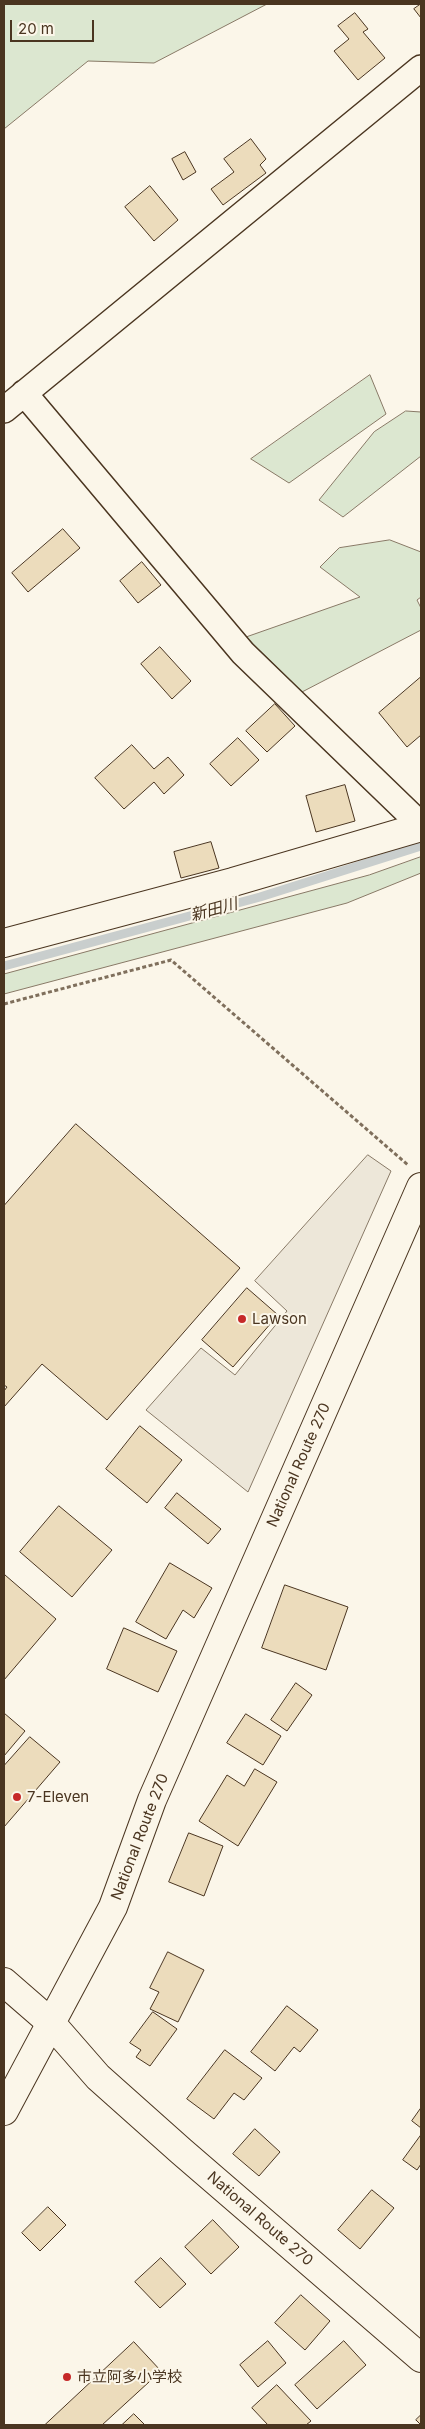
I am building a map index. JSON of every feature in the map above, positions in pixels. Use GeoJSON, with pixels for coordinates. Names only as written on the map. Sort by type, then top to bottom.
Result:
{"type":"FeatureCollection","features":[{"type":"Feature","properties":{"kind":"main road"},"geometry":{"type":"LineString","coordinates":[[4,943],[243,879],[421,826]]}},
{"type":"Feature","properties":{"kind":"main road","name":"National Route 270"},"geometry":{"type":"LineString","coordinates":[[417,1194],[152,1800],[113,1907],[86,1961],[50,2022],[112,2089],[421,2358]]}},
{"type":"Feature","properties":{"kind":"main road"},"geometry":{"type":"LineString","coordinates":[[4,1982],[50,2022],[4,2111]]}},
{"type":"Feature","properties":{"kind":"street"},"geometry":{"type":"LineString","coordinates":[[4,410],[421,68]]}},
{"type":"Feature","properties":{"kind":"street"},"geometry":{"type":"LineString","coordinates":[[24,393],[242,653],[421,826]]}},
{"type":"Feature","properties":{"kind":"path"},"geometry":{"type":"LineString","coordinates":[[4,1004],[171,960],[417,1194]]}},
{"type":"Feature","properties":{"kind":"green space"},"geometry":{"type":"Polygon","coordinates":[[[4,4],[267,4],[154,63],[88,61],[4,129],[4,4]]]}},
{"type":"Feature","properties":{"kind":"green space"},"geometry":{"type":"Polygon","coordinates":[[[370,375],[386,414],[289,483],[251,459],[370,375]]]}},
{"type":"Feature","properties":{"kind":"green space"},"geometry":{"type":"Polygon","coordinates":[[[406,411],[421,412],[421,456],[343,517],[319,500],[374,432],[406,411]]]}},
{"type":"Feature","properties":{"kind":"green space"},"geometry":{"type":"Polygon","coordinates":[[[390,540],[421,552],[421,597],[417,600],[421,608],[421,630],[302,692],[246,637],[360,597],[320,567],[339,548],[390,540]]]}},
{"type":"Feature","properties":{"kind":"green space"},"geometry":{"type":"Polygon","coordinates":[[[421,857],[421,873],[347,903],[4,994],[4,974],[369,875],[421,857]]]}},
{"type":"Feature","properties":{"kind":"shaded area"},"geometry":{"type":"Polygon","coordinates":[[[368,1155],[391,1171],[248,1492],[146,1410],[201,1348],[235,1375],[287,1311],[255,1281],[368,1155]]]}},
{"type":"Feature","properties":{"kind":"building"},"geometry":{"type":"Polygon","coordinates":[[[421,4],[421,18],[414,9],[421,4]]]}},
{"type":"Feature","properties":{"kind":"building"},"geometry":{"type":"Polygon","coordinates":[[[355,13],[368,29],[363,32],[385,58],[358,80],[334,51],[349,39],[338,26],[355,13]]]}},
{"type":"Feature","properties":{"kind":"building"},"geometry":{"type":"Polygon","coordinates":[[[251,139],[266,159],[260,165],[266,173],[223,205],[211,189],[234,172],[224,159],[251,139]]]}},
{"type":"Feature","properties":{"kind":"building"},"geometry":{"type":"Polygon","coordinates":[[[185,152],[196,172],[183,180],[172,159],[185,152]]]}},
{"type":"Feature","properties":{"kind":"building"},"geometry":{"type":"Polygon","coordinates":[[[150,186],[178,220],[154,241],[125,207],[150,186]]]}},
{"type":"Feature","properties":{"kind":"building"},"geometry":{"type":"Polygon","coordinates":[[[63,529],[80,548],[28,592],[12,573],[63,529]]]}},
{"type":"Feature","properties":{"kind":"building"},"geometry":{"type":"Polygon","coordinates":[[[142,562],[161,585],[138,603],[120,581],[142,562]]]}},
{"type":"Feature","properties":{"kind":"building"},"geometry":{"type":"Polygon","coordinates":[[[160,647],[191,681],[172,699],[141,664],[160,647]]]}},
{"type":"Feature","properties":{"kind":"building"},"geometry":{"type":"Polygon","coordinates":[[[421,677],[421,735],[407,747],[379,713],[421,677]]]}},
{"type":"Feature","properties":{"kind":"building"},"geometry":{"type":"Polygon","coordinates":[[[275,704],[295,726],[267,752],[246,731],[275,704]]]}},
{"type":"Feature","properties":{"kind":"building"},"geometry":{"type":"Polygon","coordinates":[[[238,738],[259,760],[231,786],[210,764],[238,738]]]}},
{"type":"Feature","properties":{"kind":"building"},"geometry":{"type":"Polygon","coordinates":[[[132,745],[154,769],[168,757],[184,775],[164,794],[154,782],[124,809],[95,778],[132,745]]]}},
{"type":"Feature","properties":{"kind":"building"},"geometry":{"type":"Polygon","coordinates":[[[345,785],[355,821],[316,832],[306,796],[345,785]]]}},
{"type":"Feature","properties":{"kind":"building"},"geometry":{"type":"Polygon","coordinates":[[[211,842],[219,868],[181,878],[174,852],[211,842]]]}},
{"type":"Feature","properties":{"kind":"building"},"geometry":{"type":"Polygon","coordinates":[[[76,1124],[240,1268],[107,1420],[42,1364],[4,1407],[4,1391],[7,1387],[4,1385],[4,1206],[76,1124]]]}},
{"type":"Feature","properties":{"kind":"building"},"geometry":{"type":"Polygon","coordinates":[[[247,1288],[278,1315],[233,1367],[202,1340],[247,1288]]]}},
{"type":"Feature","properties":{"kind":"building"},"geometry":{"type":"Polygon","coordinates":[[[140,1426],[182,1460],[147,1503],[106,1469],[140,1426]]]}},
{"type":"Feature","properties":{"kind":"building"},"geometry":{"type":"Polygon","coordinates":[[[177,1493],[221,1529],[208,1544],[165,1508],[177,1493]]]}},
{"type":"Feature","properties":{"kind":"building"},"geometry":{"type":"Polygon","coordinates":[[[59,1506],[112,1550],[72,1597],[20,1552],[59,1506]]]}},
{"type":"Feature","properties":{"kind":"building"},"geometry":{"type":"Polygon","coordinates":[[[170,1563],[212,1588],[194,1618],[183,1610],[166,1639],[136,1622],[170,1563]]]}},
{"type":"Feature","properties":{"kind":"building"},"geometry":{"type":"Polygon","coordinates":[[[5,1575],[56,1619],[4,1680],[4,1577],[5,1575]]]}},
{"type":"Feature","properties":{"kind":"building"},"geometry":{"type":"Polygon","coordinates":[[[285,1585],[348,1607],[326,1670],[262,1648],[285,1585]]]}},
{"type":"Feature","properties":{"kind":"building"},"geometry":{"type":"Polygon","coordinates":[[[124,1628],[177,1651],[158,1692],[107,1669],[124,1628]]]}},
{"type":"Feature","properties":{"kind":"building"},"geometry":{"type":"Polygon","coordinates":[[[296,1683],[312,1695],[287,1731],[271,1720],[296,1683]]]}},
{"type":"Feature","properties":{"kind":"building"},"geometry":{"type":"Polygon","coordinates":[[[4,1713],[25,1731],[4,1756],[4,1713]]]}},
{"type":"Feature","properties":{"kind":"building"},"geometry":{"type":"Polygon","coordinates":[[[246,1714],[281,1736],[263,1765],[227,1743],[246,1714]]]}},
{"type":"Feature","properties":{"kind":"building","name":"7-Eleven"},"geometry":{"type":"Polygon","coordinates":[[[30,1737],[60,1762],[4,1827],[4,1766],[30,1737]]]}},
{"type":"Feature","properties":{"kind":"building"},"geometry":{"type":"Polygon","coordinates":[[[255,1769],[277,1782],[238,1846],[199,1821],[227,1775],[244,1786],[255,1769]]]}},
{"type":"Feature","properties":{"kind":"building"},"geometry":{"type":"Polygon","coordinates":[[[189,1833],[223,1846],[204,1896],[169,1882],[189,1833]]]}},
{"type":"Feature","properties":{"kind":"building"},"geometry":{"type":"Polygon","coordinates":[[[168,1952],[204,1970],[178,2022],[150,2009],[159,1992],[150,1988],[168,1952]]]}},
{"type":"Feature","properties":{"kind":"building"},"geometry":{"type":"Polygon","coordinates":[[[287,2006],[318,2030],[300,2052],[294,2047],[275,2071],[251,2052],[287,2006]]]}},
{"type":"Feature","properties":{"kind":"building"},"geometry":{"type":"Polygon","coordinates":[[[153,2012],[177,2029],[150,2066],[136,2057],[141,2050],[130,2043],[153,2012]]]}},
{"type":"Feature","properties":{"kind":"building"},"geometry":{"type":"Polygon","coordinates":[[[225,2050],[262,2078],[244,2100],[234,2093],[214,2119],[187,2099],[225,2050]]]}},
{"type":"Feature","properties":{"kind":"building"},"geometry":{"type":"Polygon","coordinates":[[[421,2108],[421,2128],[412,2121],[421,2108]]]}},
{"type":"Feature","properties":{"kind":"building"},"geometry":{"type":"Polygon","coordinates":[[[255,2129],[280,2152],[259,2176],[233,2154],[255,2129]]]}},
{"type":"Feature","properties":{"kind":"building"},"geometry":{"type":"Polygon","coordinates":[[[421,2135],[421,2164],[417,2170],[403,2160],[421,2135]]]}},
{"type":"Feature","properties":{"kind":"building"},"geometry":{"type":"Polygon","coordinates":[[[372,2190],[394,2208],[360,2249],[338,2230],[372,2190]]]}},
{"type":"Feature","properties":{"kind":"building"},"geometry":{"type":"Polygon","coordinates":[[[48,2207],[66,2225],[40,2251],[22,2233],[48,2207]]]}},
{"type":"Feature","properties":{"kind":"building"},"geometry":{"type":"Polygon","coordinates":[[[213,2220],[239,2247],[211,2274],[185,2247],[213,2220]]]}},
{"type":"Feature","properties":{"kind":"building"},"geometry":{"type":"Polygon","coordinates":[[[161,2258],[186,2284],[160,2308],[135,2282],[161,2258]]]}},
{"type":"Feature","properties":{"kind":"building"},"geometry":{"type":"Polygon","coordinates":[[[301,2295],[330,2321],[305,2350],[275,2323],[301,2295]]]}},
{"type":"Feature","properties":{"kind":"building"},"geometry":{"type":"Polygon","coordinates":[[[268,2341],[286,2363],[258,2387],[240,2365],[268,2341]]]}},
{"type":"Feature","properties":{"kind":"building"},"geometry":{"type":"Polygon","coordinates":[[[344,2341],[366,2365],[317,2409],[295,2385],[344,2341]]]}},
{"type":"Feature","properties":{"kind":"building"},"geometry":{"type":"Polygon","coordinates":[[[134,2342],[161,2371],[102,2425],[45,2425],[134,2342]]]}},
{"type":"Feature","properties":{"kind":"building"},"geometry":{"type":"Polygon","coordinates":[[[277,2385],[311,2421],[306,2425],[268,2425],[252,2408],[277,2385]]]}},
{"type":"Feature","properties":{"kind":"building"},"geometry":{"type":"Polygon","coordinates":[[[134,2414],[145,2425],[122,2425],[134,2414]]]}},
{"type":"Feature","properties":{"kind":"building"},"geometry":{"type":"Polygon","coordinates":[[[421,2415],[421,2425],[416,2420],[421,2415]]]}},
{"type":"Feature","properties":{"kind":"waterway","name":"新田川"},"geometry":{"type":"LineString","coordinates":[[4,966],[260,897],[421,846]]}},
{"type":"Feature","properties":{"kind":"place","name":"Lawson"},"geometry":{"type":"Point","coordinates":[242,1319]}},
{"type":"Feature","properties":{"kind":"place","name":"7-Eleven"},"geometry":{"type":"Point","coordinates":[17,1797]}},
{"type":"Feature","properties":{"kind":"place","name":"市立阿多小学校"},"geometry":{"type":"Point","coordinates":[67,2377]}}]}
